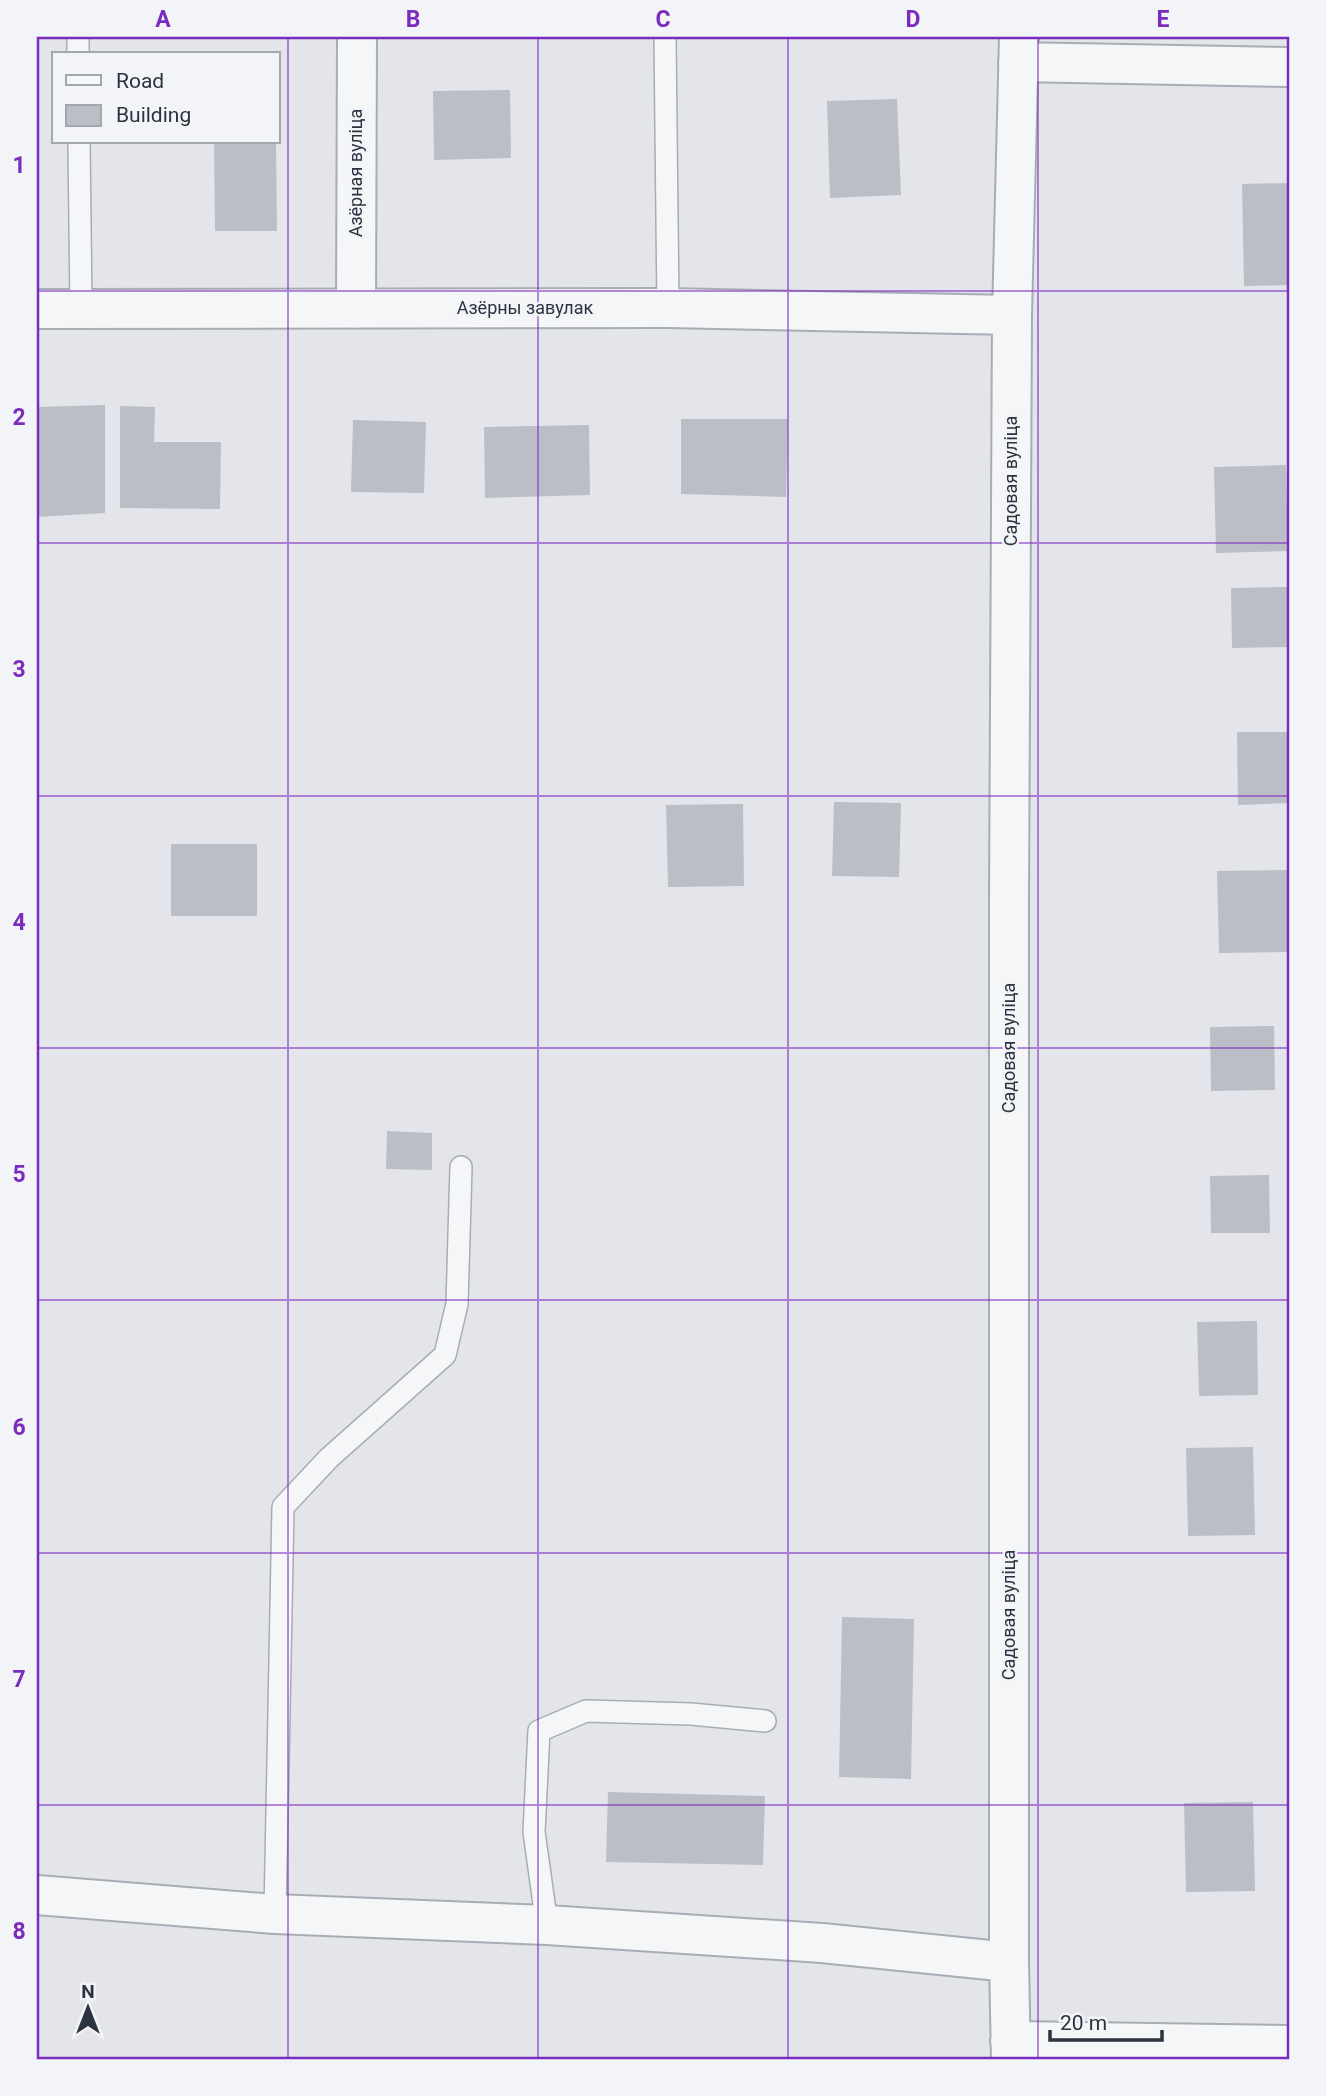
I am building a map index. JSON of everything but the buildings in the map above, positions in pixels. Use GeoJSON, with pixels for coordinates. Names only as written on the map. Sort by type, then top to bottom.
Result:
{"type":"FeatureCollection","features":[{"type":"Feature","properties":{"kind":"street","name":"Азёрная вуліца"},"geometry":{"type":"LineString","coordinates":[[356,309],[357,37]]}},
{"type":"Feature","properties":{"kind":"street"},"geometry":{"type":"LineString","coordinates":[[1018,50],[1289,67]]}},
{"type":"Feature","properties":{"kind":"street","name":"Садовая вуліца"},"geometry":{"type":"LineString","coordinates":[[1010,2050],[1009,900],[1012,315],[1018,50]]}},
{"type":"Feature","properties":{"kind":"street","name":"Азёрны завулак"},"geometry":{"type":"LineString","coordinates":[[37,309],[668,308],[1012,315]]}},
{"type":"Feature","properties":{"kind":"street"},"geometry":{"type":"LineString","coordinates":[[37,1895],[275,1914],[547,1926],[822,1943],[1009,1962]]}},
{"type":"Feature","properties":{"kind":"street"},"geometry":{"type":"LineString","coordinates":[[1010,2050],[1289,2045]]}},
{"type":"Feature","properties":{"kind":"lane"},"geometry":{"type":"LineString","coordinates":[[665,37],[668,308]]}},
{"type":"Feature","properties":{"kind":"lane"},"geometry":{"type":"LineString","coordinates":[[79,144],[81,308]]}},
{"type":"Feature","properties":{"kind":"lane"},"geometry":{"type":"LineString","coordinates":[[275,1914],[283,1507],[329,1458],[445,1355],[457,1304],[461,1167]]}},
{"type":"Feature","properties":{"kind":"lane"},"geometry":{"type":"LineString","coordinates":[[547,1926],[534,1832],[539,1731],[586,1711],[691,1714],[765,1721]]}}]}
